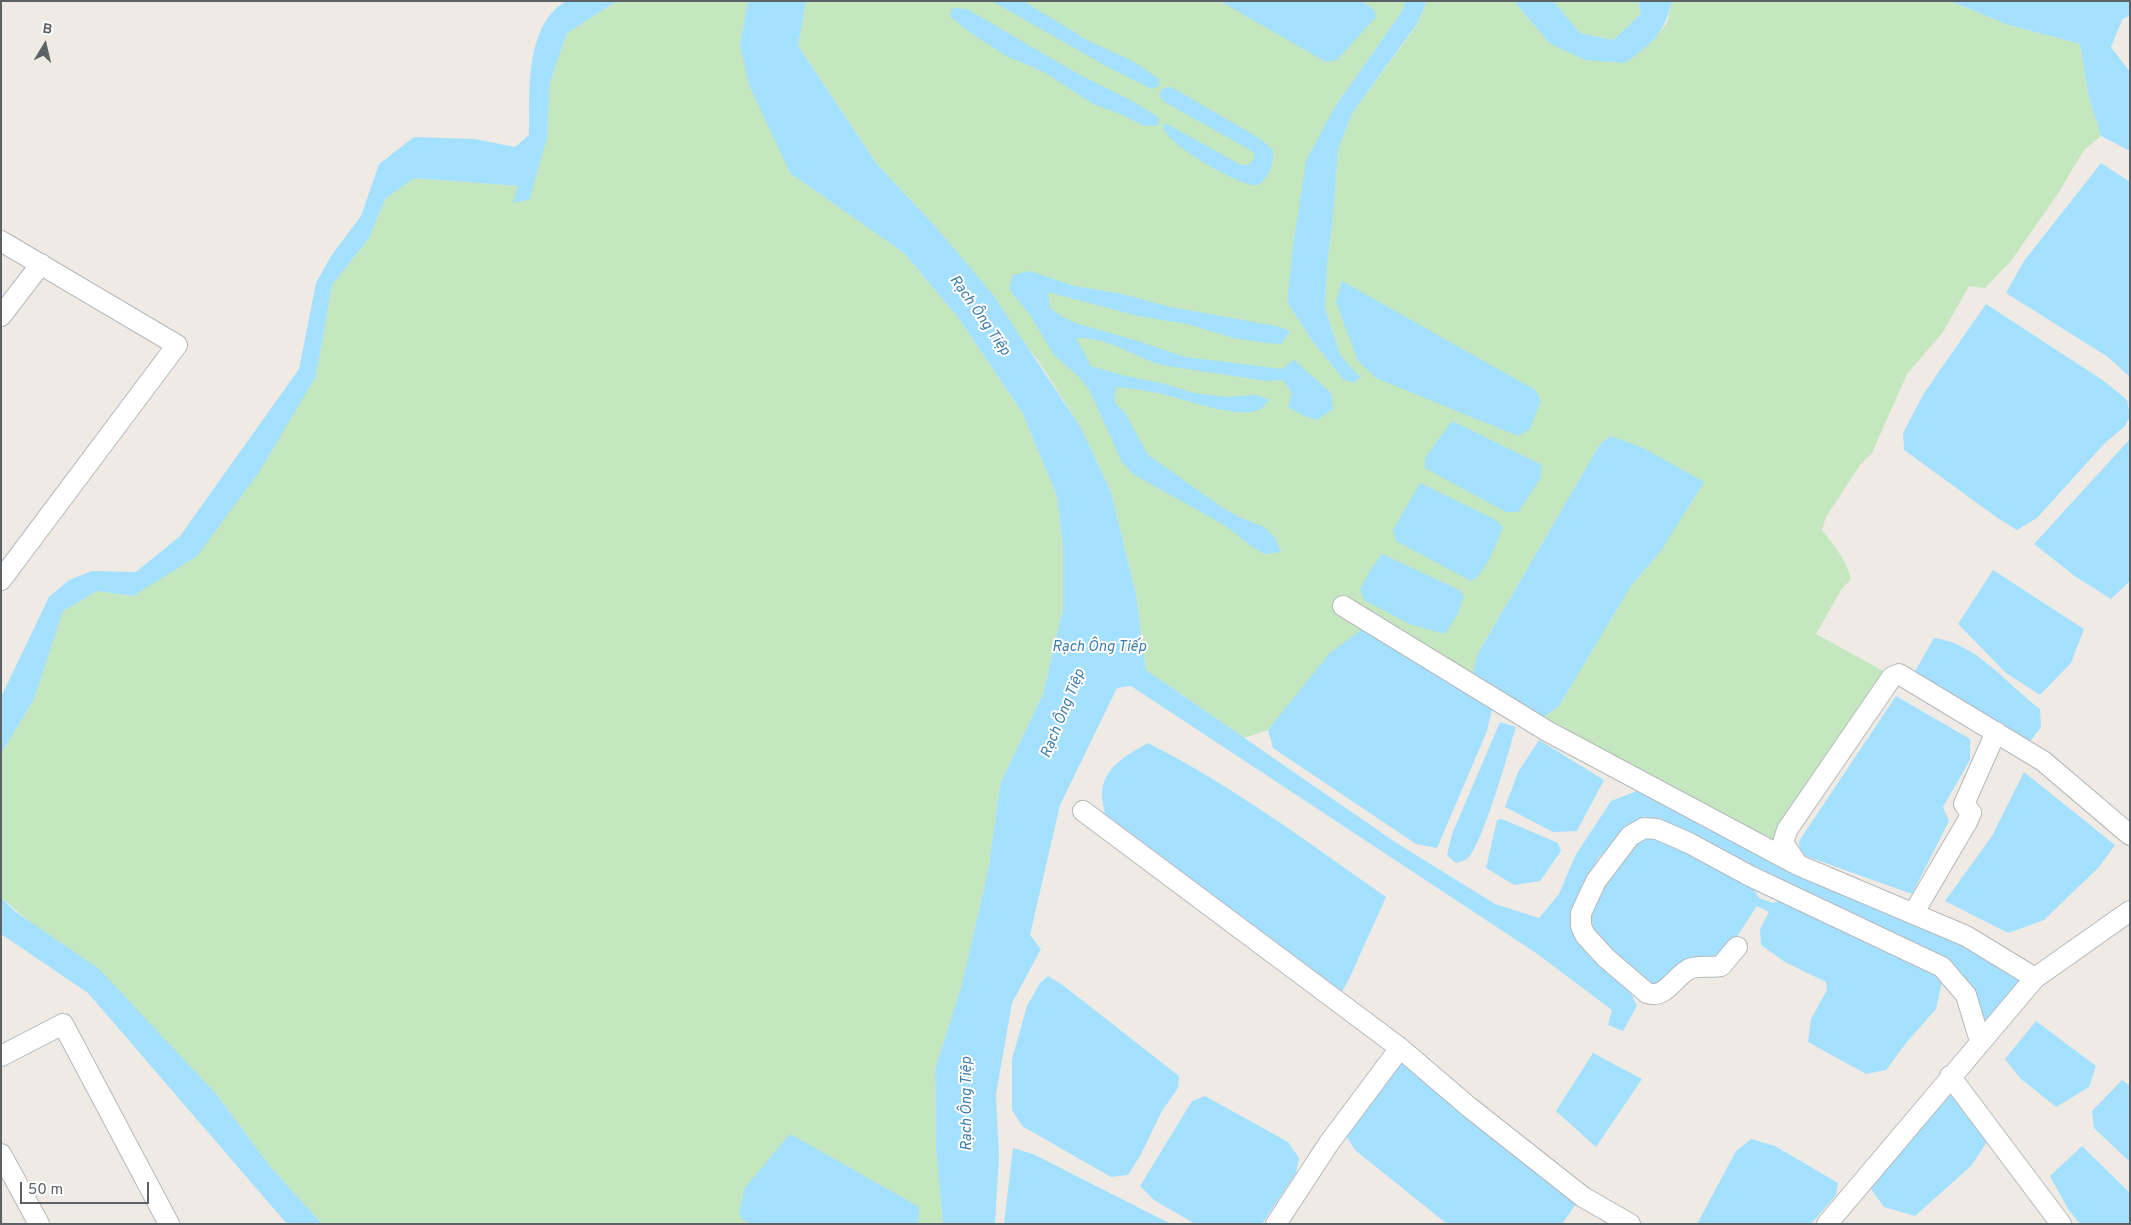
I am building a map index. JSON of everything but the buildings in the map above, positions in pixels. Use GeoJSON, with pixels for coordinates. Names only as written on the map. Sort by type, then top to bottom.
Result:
{"type":"FeatureCollection","features":[{"type":"Feature","properties":{"kind":"street"},"geometry":{"type":"LineString","coordinates":[[1,241],[177,345],[1,580]]}},
{"type":"Feature","properties":{"kind":"street"},"geometry":{"type":"LineString","coordinates":[[1,316],[41,264]]}},
{"type":"Feature","properties":{"kind":"street"},"geometry":{"type":"LineString","coordinates":[[1343,606],[1547,731],[1798,865],[1966,936],[2035,978]]}},
{"type":"Feature","properties":{"kind":"street"},"geometry":{"type":"LineString","coordinates":[[1798,865],[1783,843],[1787,830],[1895,675],[1898,674],[2044,761],[2130,835]]}},
{"type":"Feature","properties":{"kind":"street"},"geometry":{"type":"LineString","coordinates":[[1913,914],[1967,822],[1971,813],[1964,804],[1996,732]]}},
{"type":"Feature","properties":{"kind":"street"},"geometry":{"type":"LineString","coordinates":[[1083,811],[1400,1048],[1469,1107],[1583,1197],[1630,1224]]}},
{"type":"Feature","properties":{"kind":"street"},"geometry":{"type":"LineString","coordinates":[[1737,947],[1721,966],[1692,967],[1664,992],[1655,996],[1647,993],[1606,958],[1585,935],[1581,926],[1581,913],[1596,881],[1630,836],[1644,828],[1658,829],[1689,843],[1750,876],[1942,967],[1966,995],[1980,1041]]}},
{"type":"Feature","properties":{"kind":"street"},"geometry":{"type":"LineString","coordinates":[[1827,1224],[1950,1076],[2035,978],[2130,911]]}},
{"type":"Feature","properties":{"kind":"street"},"geometry":{"type":"LineString","coordinates":[[1,1056],[63,1024],[169,1224]]}},
{"type":"Feature","properties":{"kind":"street"},"geometry":{"type":"LineString","coordinates":[[1276,1224],[1329,1143],[1400,1048]]}},
{"type":"Feature","properties":{"kind":"street"},"geometry":{"type":"LineString","coordinates":[[1950,1076],[2061,1224]]}},
{"type":"Feature","properties":{"kind":"street"},"geometry":{"type":"LineString","coordinates":[[1,1154],[38,1224]]}},
{"type":"Feature","properties":{"kind":"green space"},"geometry":{"type":"Polygon","coordinates":[[[617,1],[748,1],[740,44],[790,173],[904,253],[957,316],[1022,412],[1057,496],[1063,546],[1063,609],[1043,694],[1000,784],[989,866],[962,984],[935,1070],[936,1147],[943,1224],[322,1224],[269,1165],[217,1095],[157,1033],[1,897],[1,754],[34,699],[63,611],[97,591],[133,596],[316,376],[332,285],[369,238],[385,199],[414,178],[518,186],[547,138],[550,82],[567,33],[617,1]]]}},
{"type":"Feature","properties":{"kind":"green space"},"geometry":{"type":"Polygon","coordinates":[[[806,1],[1405,1],[1403,10],[1334,108],[1287,302],[1311,339],[1343,379],[1359,377],[1340,355],[1325,308],[1327,265],[1338,150],[1352,113],[1417,25],[1427,1],[1514,1],[1549,43],[1650,44],[1667,23],[1672,1],[1950,1],[2009,25],[2080,44],[2088,94],[2101,136],[2084,150],[2057,195],[2011,261],[1985,288],[1969,286],[1943,332],[1907,374],[1872,453],[1860,465],[1826,517],[1822,530],[1843,559],[1851,579],[1841,590],[1816,634],[1887,673],[1777,843],[1540,720],[1559,706],[1631,586],[1660,552],[1611,436],[1600,444],[1477,655],[1472,678],[1365,627],[1292,702],[1268,730],[1244,738],[1146,670],[1136,594],[1111,492],[1081,428],[1039,362],[934,225],[876,163],[798,46],[806,1]]]}},
{"type":"Feature","properties":{"kind":"green space"},"geometry":{"type":"Polygon","coordinates":[[[1553,1],[1638,1],[1641,14],[1613,40],[1580,33],[1553,1]]]}},
{"type":"Feature","properties":{"kind":"water"},"geometry":{"type":"Polygon","coordinates":[[[566,1],[617,1],[567,33],[550,82],[547,138],[529,200],[513,203],[518,186],[414,178],[385,199],[369,238],[332,285],[316,376],[259,472],[197,556],[133,596],[97,591],[63,611],[34,699],[1,754],[1,697],[49,597],[69,580],[92,571],[136,572],[180,536],[299,369],[316,283],[331,256],[361,216],[379,164],[414,137],[475,139],[515,147],[529,135],[530,81],[536,43],[552,12],[566,1]]]}},
{"type":"Feature","properties":{"kind":"water","name":"Rạch Ông Tiếp"},"geometry":{"type":"Polygon","coordinates":[[[748,1],[806,1],[798,46],[876,163],[934,225],[993,295],[1081,428],[1111,492],[1136,594],[1146,670],[1395,842],[1495,904],[1539,918],[1559,894],[1575,856],[1611,801],[1642,789],[1962,941],[2026,979],[1984,1028],[1972,993],[1737,863],[1644,816],[1598,858],[1577,906],[1578,934],[1632,995],[1637,1006],[1623,1031],[1608,1025],[1612,1010],[1536,953],[1131,686],[1117,688],[1060,805],[1030,935],[1041,949],[1012,1003],[996,1094],[999,1157],[995,1224],[943,1224],[936,1147],[935,1070],[962,984],[989,866],[1000,784],[1043,694],[1063,609],[1063,546],[1057,496],[1022,412],[957,316],[904,253],[790,173],[749,85],[740,44],[748,1]]]}},
{"type":"Feature","properties":{"kind":"water"},"geometry":{"type":"Polygon","coordinates":[[[992,1],[1023,1],[1087,40],[1134,62],[1159,79],[1159,86],[1152,89],[1104,65],[992,1]]]}},
{"type":"Feature","properties":{"kind":"water"},"geometry":{"type":"Polygon","coordinates":[[[1220,1],[1362,1],[1374,10],[1376,17],[1337,60],[1326,62],[1220,1]]]}},
{"type":"Feature","properties":{"kind":"water"},"geometry":{"type":"Polygon","coordinates":[[[1405,1],[1427,1],[1417,24],[1352,113],[1338,150],[1327,265],[1325,308],[1340,355],[1360,377],[1354,383],[1343,379],[1311,339],[1287,302],[1294,239],[1306,161],[1334,108],[1403,10],[1405,1]]]}},
{"type":"Feature","properties":{"kind":"water"},"geometry":{"type":"Polygon","coordinates":[[[1514,1],[1553,1],[1580,33],[1613,40],[1641,14],[1638,1],[1672,1],[1665,23],[1655,38],[1625,63],[1585,60],[1549,43],[1514,1]]]}},
{"type":"Feature","properties":{"kind":"water"},"geometry":{"type":"Polygon","coordinates":[[[1950,1],[2130,1],[2130,15],[2122,20],[2111,47],[2130,72],[2130,151],[2101,136],[2088,94],[2080,44],[2009,25],[1950,1]]]}},
{"type":"Feature","properties":{"kind":"water"},"geometry":{"type":"Polygon","coordinates":[[[952,8],[967,9],[1078,74],[1134,102],[1158,117],[1159,125],[1144,126],[1123,115],[1093,104],[1044,72],[1006,56],[968,31],[950,16],[952,8]]]}},
{"type":"Feature","properties":{"kind":"water"},"geometry":{"type":"Polygon","coordinates":[[[1171,87],[1259,138],[1273,150],[1271,168],[1260,184],[1244,183],[1217,170],[1186,151],[1174,141],[1163,125],[1167,124],[1241,165],[1248,165],[1254,159],[1254,153],[1250,150],[1163,101],[1159,94],[1163,88],[1171,87]]]}},
{"type":"Feature","properties":{"kind":"water"},"geometry":{"type":"Polygon","coordinates":[[[2101,163],[2130,182],[2130,377],[2108,357],[2006,293],[2024,261],[2101,163]]]}},
{"type":"Feature","properties":{"kind":"water"},"geometry":{"type":"Polygon","coordinates":[[[1030,271],[1074,286],[1123,294],[1170,307],[1276,326],[1290,331],[1281,344],[1234,338],[1187,324],[1138,316],[1048,292],[1050,308],[1078,324],[1185,357],[1282,369],[1294,360],[1331,393],[1333,409],[1317,420],[1302,415],[1288,407],[1292,393],[1283,380],[1267,381],[1167,366],[1112,344],[1088,338],[1076,338],[1091,366],[1194,393],[1225,397],[1256,395],[1270,400],[1258,410],[1237,412],[1162,394],[1116,387],[1114,402],[1125,413],[1148,455],[1223,508],[1264,527],[1275,538],[1281,552],[1265,554],[1251,546],[1226,526],[1133,474],[1122,462],[1089,389],[1078,376],[1054,355],[1030,315],[1009,289],[1013,275],[1030,271]]]}},
{"type":"Feature","properties":{"kind":"water"},"geometry":{"type":"Polygon","coordinates":[[[1342,281],[1535,390],[1541,400],[1530,429],[1518,436],[1376,378],[1358,361],[1336,302],[1342,281]]]}},
{"type":"Feature","properties":{"kind":"water"},"geometry":{"type":"Polygon","coordinates":[[[1986,304],[2104,381],[2127,400],[2130,416],[2125,426],[2104,444],[2037,518],[2017,530],[1904,450],[1903,433],[1924,393],[1986,304]]]}},
{"type":"Feature","properties":{"kind":"water"},"geometry":{"type":"Polygon","coordinates":[[[1452,421],[1542,465],[1540,479],[1518,512],[1506,512],[1425,468],[1425,458],[1452,421]]]}},
{"type":"Feature","properties":{"kind":"water"},"geometry":{"type":"Polygon","coordinates":[[[1611,436],[1643,448],[1704,482],[1660,552],[1631,586],[1559,706],[1540,720],[1472,678],[1477,655],[1600,444],[1611,436]]]}},
{"type":"Feature","properties":{"kind":"water"},"geometry":{"type":"Polygon","coordinates":[[[2130,439],[2130,581],[2111,599],[2076,577],[2034,544],[2130,439]]]}},
{"type":"Feature","properties":{"kind":"water"},"geometry":{"type":"Polygon","coordinates":[[[1420,483],[1496,520],[1503,527],[1486,565],[1476,578],[1471,581],[1396,541],[1393,530],[1420,483]]]}},
{"type":"Feature","properties":{"kind":"water"},"geometry":{"type":"Polygon","coordinates":[[[1382,554],[1459,590],[1464,596],[1457,615],[1445,634],[1409,624],[1364,600],[1360,589],[1382,554]]]}},
{"type":"Feature","properties":{"kind":"water"},"geometry":{"type":"Polygon","coordinates":[[[1993,570],[2084,629],[2071,663],[2040,695],[2006,673],[1958,624],[1993,570]]]}},
{"type":"Feature","properties":{"kind":"water"},"geometry":{"type":"Polygon","coordinates":[[[1365,627],[1493,705],[1487,731],[1437,848],[1416,844],[1273,748],[1268,730],[1330,653],[1365,627]]]}},
{"type":"Feature","properties":{"kind":"water"},"geometry":{"type":"Polygon","coordinates":[[[1934,638],[1964,648],[1978,656],[2040,709],[2041,727],[2028,744],[1914,673],[1934,638]]]}},
{"type":"Feature","properties":{"kind":"water"},"geometry":{"type":"Polygon","coordinates":[[[1896,696],[1970,739],[1970,760],[1943,807],[1949,821],[1912,894],[1800,854],[1799,841],[1896,696]]]}},
{"type":"Feature","properties":{"kind":"water"},"geometry":{"type":"Polygon","coordinates":[[[1500,722],[1516,727],[1501,776],[1480,837],[1473,851],[1467,859],[1456,863],[1447,855],[1452,834],[1500,722]]]}},
{"type":"Feature","properties":{"kind":"water"},"geometry":{"type":"Polygon","coordinates":[[[1539,740],[1604,780],[1577,831],[1553,832],[1505,807],[1518,772],[1539,740]]]}},
{"type":"Feature","properties":{"kind":"water"},"geometry":{"type":"Polygon","coordinates":[[[1148,743],[1240,796],[1386,897],[1340,995],[1106,822],[1102,794],[1103,784],[1107,776],[1118,762],[1148,743]]]}},
{"type":"Feature","properties":{"kind":"water"},"geometry":{"type":"Polygon","coordinates":[[[2024,772],[2115,845],[2099,867],[2044,920],[2008,933],[1945,901],[1992,836],[2024,772]]]}},
{"type":"Feature","properties":{"kind":"water"},"geometry":{"type":"Polygon","coordinates":[[[1502,819],[1558,843],[1561,851],[1540,881],[1514,885],[1486,868],[1497,820],[1502,819]]]}},
{"type":"Feature","properties":{"kind":"water"},"geometry":{"type":"Polygon","coordinates":[[[1651,829],[1753,888],[1759,898],[1773,903],[1782,900],[1933,969],[1942,982],[1936,1009],[1906,1043],[1886,1070],[1866,1074],[1808,1042],[1811,1019],[1827,990],[1826,982],[1785,962],[1761,945],[1760,929],[1769,912],[1757,906],[1722,959],[1665,990],[1639,984],[1585,919],[1630,839],[1651,829]]]}},
{"type":"Feature","properties":{"kind":"water"},"geometry":{"type":"Polygon","coordinates":[[[1,897],[16,912],[99,969],[217,1095],[269,1165],[322,1224],[287,1224],[88,993],[1,934],[1,897]]]}},
{"type":"Feature","properties":{"kind":"water"},"geometry":{"type":"Polygon","coordinates":[[[1048,976],[1064,986],[1179,1076],[1178,1088],[1162,1111],[1140,1156],[1128,1175],[1111,1177],[1022,1126],[1012,1110],[1012,1059],[1027,1006],[1040,983],[1048,976]]]}},
{"type":"Feature","properties":{"kind":"water"},"geometry":{"type":"Polygon","coordinates":[[[2036,1021],[2096,1066],[2089,1087],[2056,1107],[2021,1079],[2005,1059],[2036,1021]]]}},
{"type":"Feature","properties":{"kind":"water"},"geometry":{"type":"Polygon","coordinates":[[[1593,1053],[1642,1079],[1596,1147],[1556,1111],[1593,1053]]]}},
{"type":"Feature","properties":{"kind":"water"},"geometry":{"type":"Polygon","coordinates":[[[1400,1057],[1578,1201],[1562,1224],[1447,1224],[1355,1150],[1344,1133],[1400,1057]]]}},
{"type":"Feature","properties":{"kind":"water"},"geometry":{"type":"Polygon","coordinates":[[[2122,1080],[2130,1086],[2130,1162],[2094,1128],[2092,1111],[2122,1080]]]}},
{"type":"Feature","properties":{"kind":"water"},"geometry":{"type":"Polygon","coordinates":[[[1950,1091],[1989,1139],[1971,1166],[1915,1216],[1884,1207],[1869,1186],[1950,1091]]]}},
{"type":"Feature","properties":{"kind":"water"},"geometry":{"type":"Polygon","coordinates":[[[1205,1096],[1288,1142],[1299,1158],[1296,1173],[1262,1224],[1195,1224],[1154,1200],[1140,1186],[1192,1101],[1205,1096]]]}},
{"type":"Feature","properties":{"kind":"water"},"geometry":{"type":"Polygon","coordinates":[[[790,1134],[919,1207],[918,1224],[751,1224],[743,1220],[739,1214],[744,1189],[790,1134]]]}},
{"type":"Feature","properties":{"kind":"water"},"geometry":{"type":"Polygon","coordinates":[[[1751,1139],[1775,1146],[1838,1183],[1836,1195],[1811,1224],[1697,1224],[1736,1151],[1751,1139]]]}},
{"type":"Feature","properties":{"kind":"water"},"geometry":{"type":"Polygon","coordinates":[[[2082,1146],[2130,1193],[2130,1224],[2080,1224],[2068,1209],[2050,1176],[2082,1146]]]}},
{"type":"Feature","properties":{"kind":"water"},"geometry":{"type":"Polygon","coordinates":[[[1013,1148],[1033,1154],[1171,1224],[1004,1224],[1013,1148]]]}},
{"type":"Feature","properties":{"kind":"water label","name":"Rạch Ông Tiệp"},"geometry":{"type":"Point","coordinates":[979,316]}},
{"type":"Feature","properties":{"kind":"water label","name":"Rạch Ông Tiệp"},"geometry":{"type":"Point","coordinates":[1064,714]}},
{"type":"Feature","properties":{"kind":"water label","name":"Rạch Ông Tiệp"},"geometry":{"type":"Point","coordinates":[968,1104]}}]}
